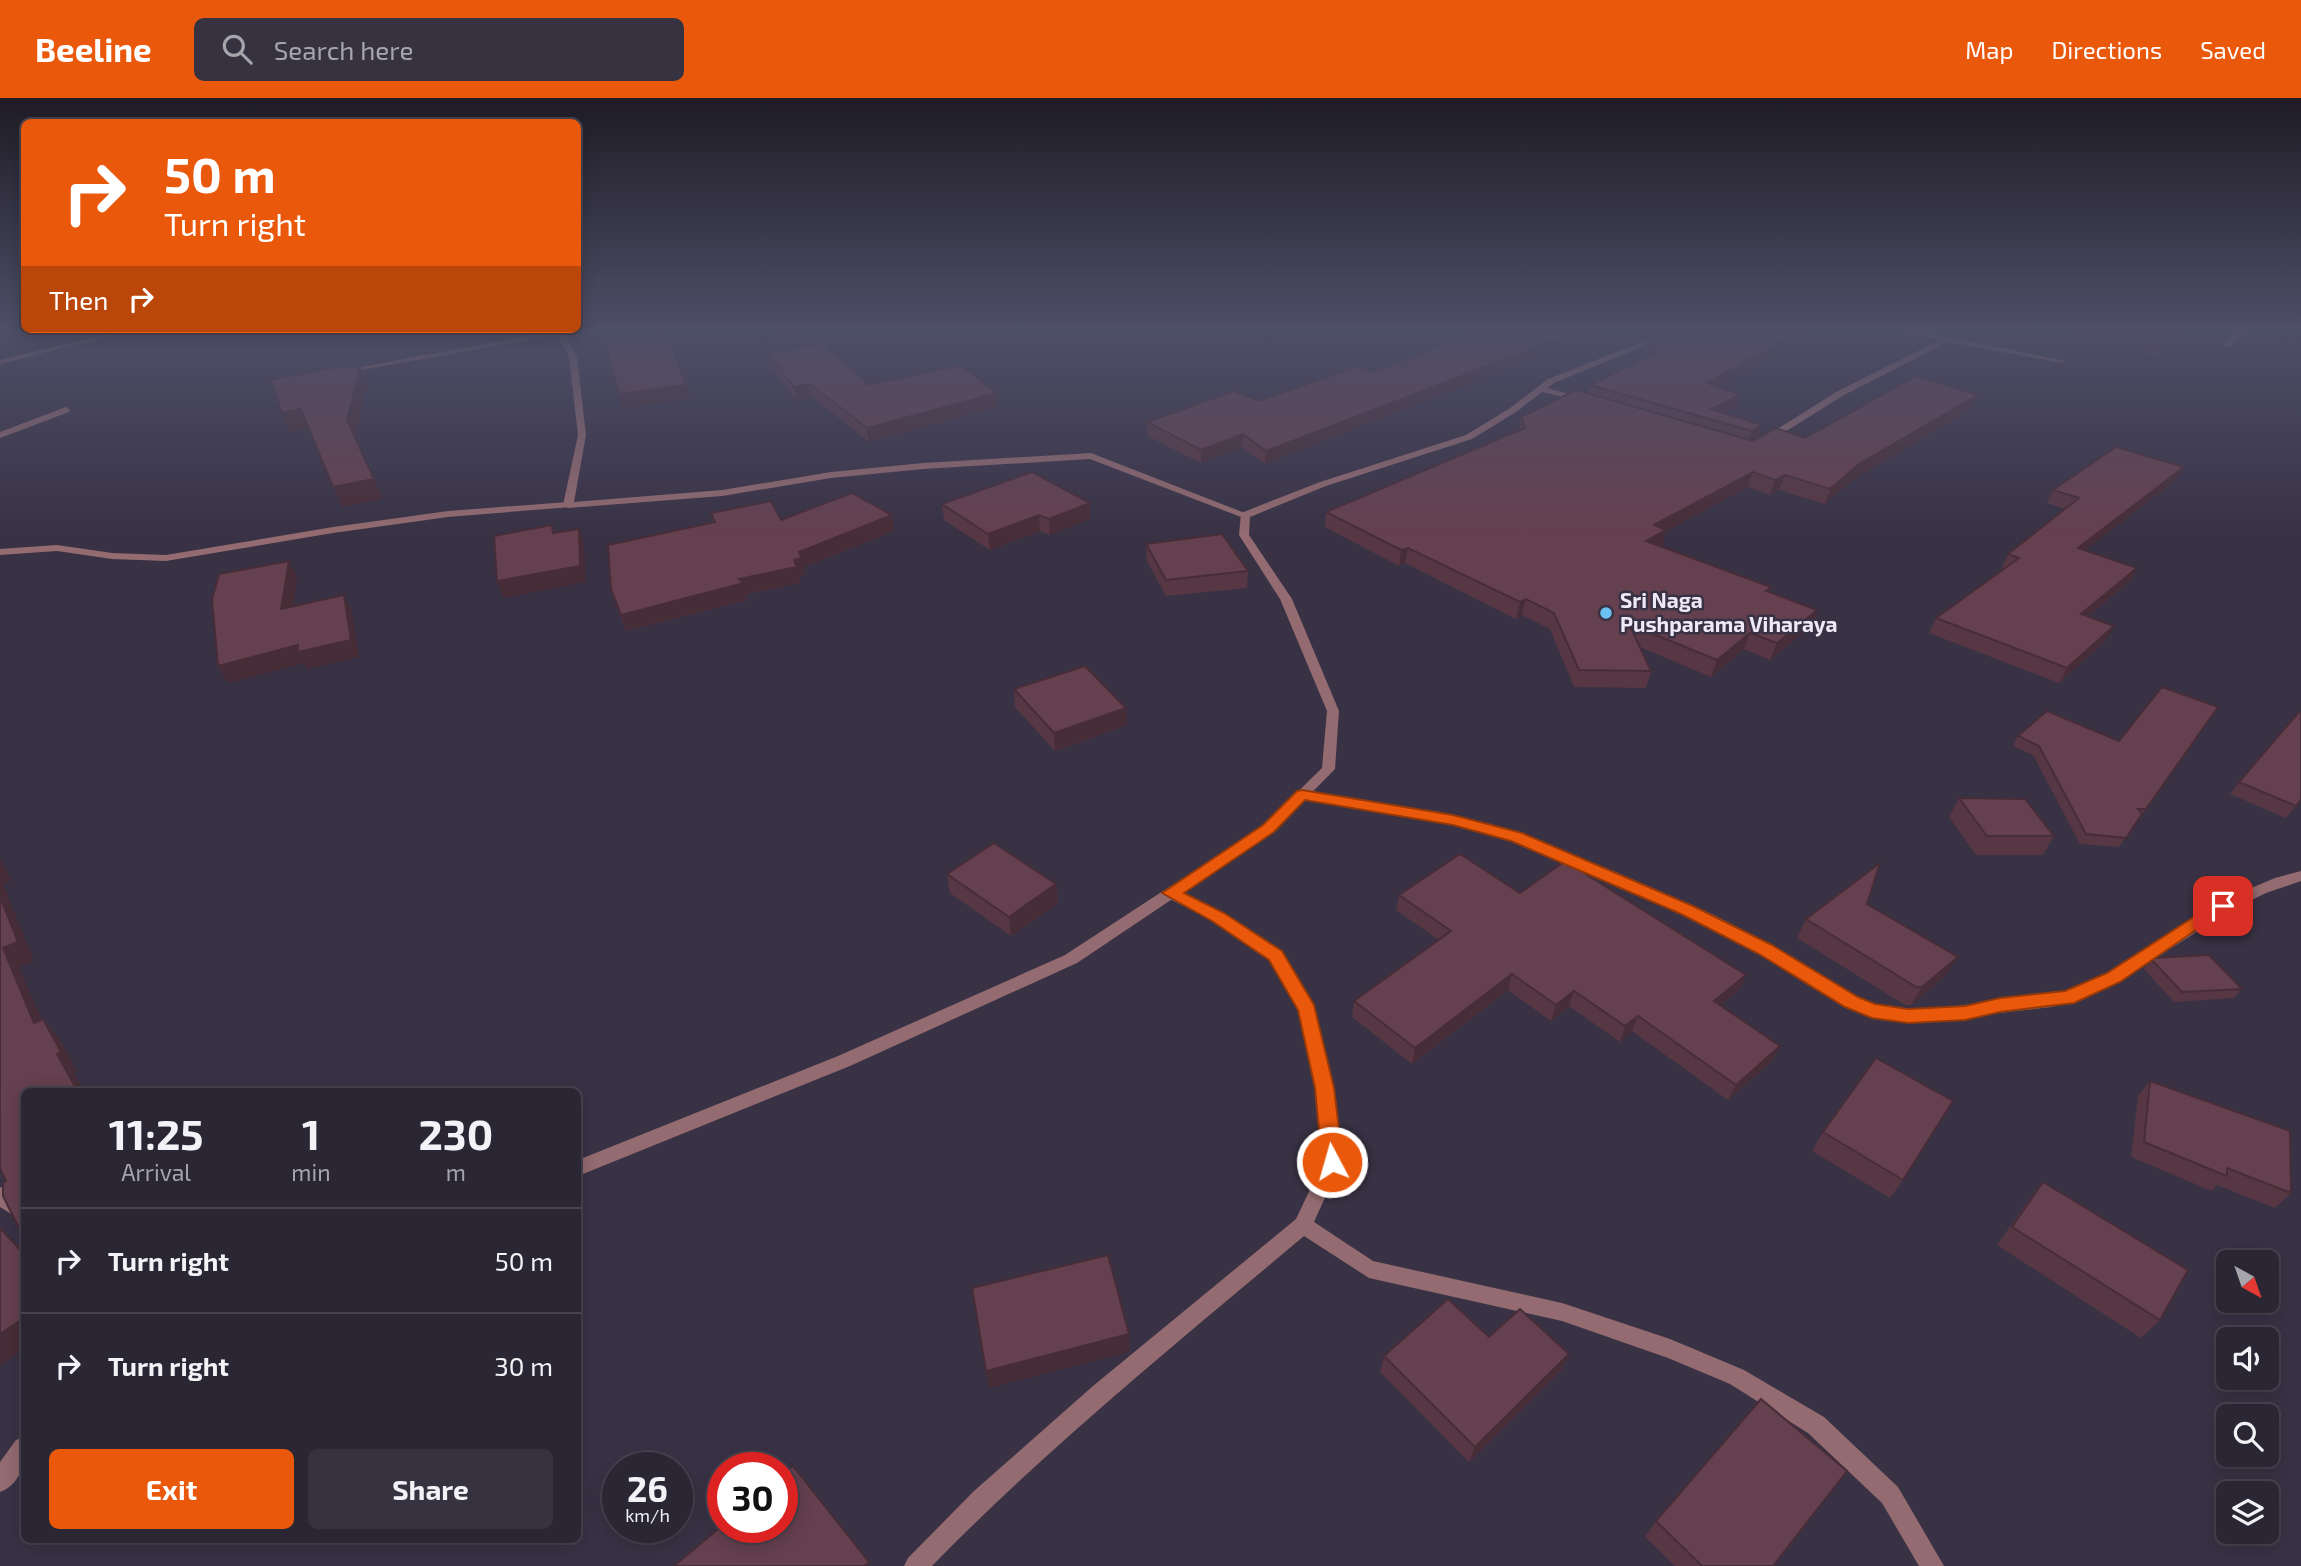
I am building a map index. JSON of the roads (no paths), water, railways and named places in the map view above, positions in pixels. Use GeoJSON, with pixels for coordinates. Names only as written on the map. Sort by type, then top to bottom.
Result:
{"type":"FeatureCollection","features":[{"type":"Feature","properties":{"kind":"street"},"geometry":{"type":"LineString","coordinates":[[568,505],[582,435],[578,397]]}},
{"type":"Feature","properties":{"kind":"street"},"geometry":{"type":"LineString","coordinates":[[0,552],[57,548],[112,556],[166,558],[371,525],[722,493],[831,475],[923,466],[1091,456],[1245,515],[1322,484],[1469,437],[1531,397]]}},
{"type":"Feature","properties":{"kind":"street"},"geometry":{"type":"LineString","coordinates":[[1568,397],[1594,404]]}},
{"type":"Feature","properties":{"kind":"street"},"geometry":{"type":"LineString","coordinates":[[1760,443],[1835,397]]}},
{"type":"Feature","properties":{"kind":"street"},"geometry":{"type":"LineString","coordinates":[[0,435],[66,410]]}},
{"type":"Feature","properties":{"kind":"street"},"geometry":{"type":"LineString","coordinates":[[581,1167],[844,1061],[1071,959],[1269,828],[1328,769],[1333,711],[1286,599],[1244,535],[1245,515]]}},
{"type":"Feature","properties":{"kind":"street"},"geometry":{"type":"LineString","coordinates":[[1302,795],[1453,820],[1517,837],[1687,910],[1766,949],[1852,1002],[1872,1011],[1908,1016],[1965,1013],[2000,1005],[2067,998],[2113,978],[2223,906],[2278,881],[2301,876]]}},
{"type":"Feature","properties":{"kind":"street"},"geometry":{"type":"LineString","coordinates":[[916,1566],[982,1499],[1100,1393],[1303,1225],[1332,1162],[1325,1088],[1307,1010],[1275,956],[1218,917],[1171,893]]}},
{"type":"Feature","properties":{"kind":"street"},"geometry":{"type":"LineString","coordinates":[[1303,1225],[1368,1269],[1562,1312],[1670,1349],[1737,1377],[1816,1425],[1890,1495],[1932,1566]]}},
{"type":"Feature","properties":{"kind":"street"},"geometry":{"type":"LineString","coordinates":[[0,1481],[21,1452]]}},
{"type":"Feature","properties":{"kind":"place","name":"Sri Naga Pushparama Viharaya"},"geometry":{"type":"Point","coordinates":[1606,613]}}]}
